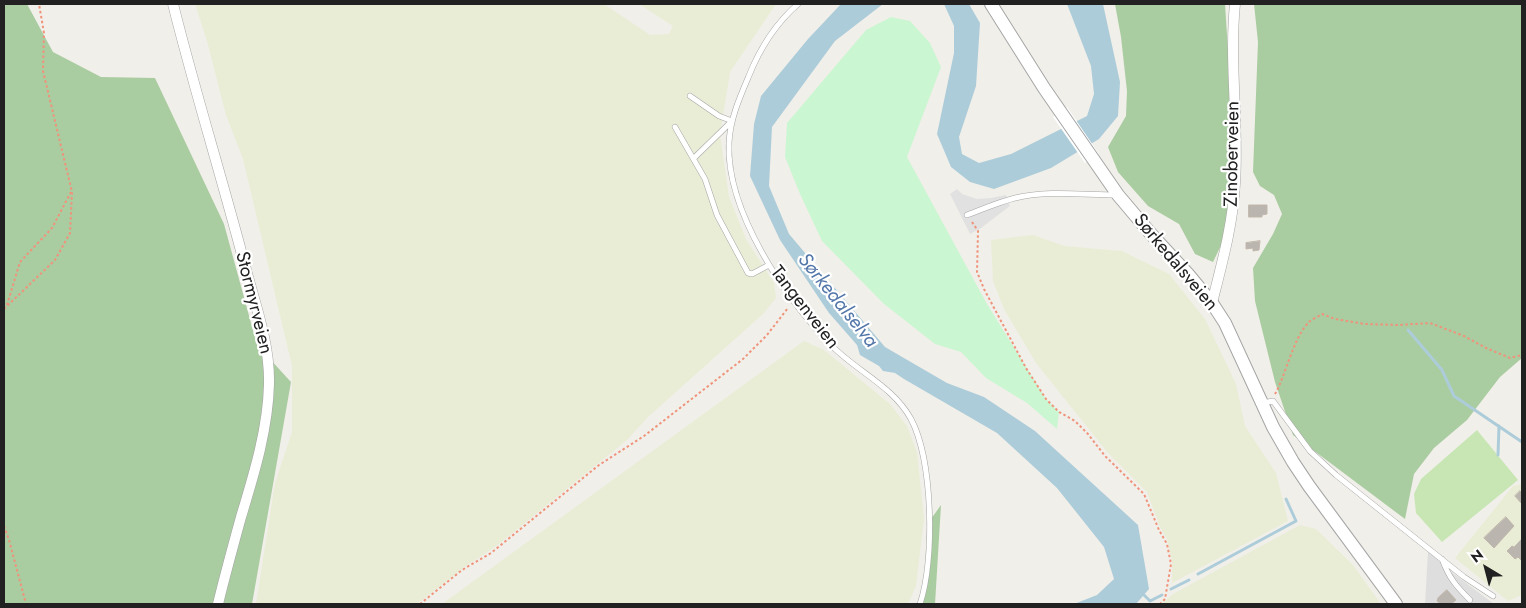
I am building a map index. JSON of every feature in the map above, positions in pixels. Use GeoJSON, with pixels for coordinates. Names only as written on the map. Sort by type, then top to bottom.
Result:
{"type":"FeatureCollection","features":[{"type":"Feature","properties":{"kind":"street","name":"Stormyrveien"},"geometry":{"type":"LineString","coordinates":[[173,4],[226,192],[268,360],[269,383],[264,430],[259,455],[218,604]]}},
{"type":"Feature","properties":{"kind":"street","name":"Sørkedalsveien"},"geometry":{"type":"LineString","coordinates":[[991,4],[1060,112],[1118,195],[1212,303],[1268,402],[1282,444],[1309,486],[1396,604]]}},
{"type":"Feature","properties":{"kind":"street","name":"Zinoberveien"},"geometry":{"type":"LineString","coordinates":[[1212,303],[1229,231],[1236,182],[1236,127],[1232,50],[1235,4]]}},
{"type":"Feature","properties":{"kind":"lane","name":"Tangenveien"},"geometry":{"type":"LineString","coordinates":[[798,4],[770,34],[743,88],[732,120],[729,157],[736,195],[750,229],[769,265],[809,320],[832,346],[897,400],[910,418],[917,433],[924,458],[930,507],[927,568],[920,604]]}},
{"type":"Feature","properties":{"kind":"lane"},"geometry":{"type":"LineString","coordinates":[[690,96],[718,116],[732,120],[694,158]]}},
{"type":"Feature","properties":{"kind":"lane"},"geometry":{"type":"LineString","coordinates":[[675,127],[705,179],[717,215],[748,274],[752,274],[769,265]]}},
{"type":"Feature","properties":{"kind":"lane"},"geometry":{"type":"LineString","coordinates":[[967,215],[1015,198],[1031,195],[1061,193],[1118,195]]}},
{"type":"Feature","properties":{"kind":"lane"},"geometry":{"type":"LineString","coordinates":[[1268,402],[1310,451],[1351,488],[1475,585],[1493,596]]}},
{"type":"Feature","properties":{"kind":"lane"},"geometry":{"type":"LineString","coordinates":[[1442,558],[1447,573],[1455,585],[1470,600]]}},
{"type":"Feature","properties":{"kind":"path"},"geometry":{"type":"LineString","coordinates":[[5,309],[55,260],[70,233],[72,192],[43,71],[44,33],[39,4]]}},
{"type":"Feature","properties":{"kind":"path"},"geometry":{"type":"LineString","coordinates":[[5,309],[20,262],[52,228],[72,192]]}},
{"type":"Feature","properties":{"kind":"path"},"geometry":{"type":"LineString","coordinates":[[967,215],[978,231],[977,272],[1026,368],[1046,399],[1059,412],[1075,421],[1106,456],[1144,494],[1167,544],[1171,564],[1165,599],[1160,604]]}},
{"type":"Feature","properties":{"kind":"path"},"geometry":{"type":"LineString","coordinates":[[420,604],[462,570],[491,553],[599,464],[644,436],[743,359],[767,335],[795,301]]}},
{"type":"Feature","properties":{"kind":"path"},"geometry":{"type":"LineString","coordinates":[[1268,402],[1303,330],[1309,322],[1322,314],[1334,319],[1365,324],[1399,325],[1430,323],[1464,336],[1510,358],[1522,356]]}},
{"type":"Feature","properties":{"kind":"path"},"geometry":{"type":"LineString","coordinates":[[4,526],[26,604]]}},
{"type":"Feature","properties":{"kind":"shaded area"},"geometry":{"type":"Polygon","coordinates":[[[957,189],[962,194],[977,199],[1006,195],[1010,206],[970,234],[950,194],[957,189]]]}},
{"type":"Feature","properties":{"kind":"shaded area"},"geometry":{"type":"Polygon","coordinates":[[[1428,551],[1454,574],[1494,604],[1425,604],[1428,551]]]}},
{"type":"Feature","properties":{"kind":"green space"},"geometry":{"type":"Polygon","coordinates":[[[4,4],[27,4],[53,52],[101,77],[155,78],[224,224],[257,345],[291,382],[252,604],[4,604],[4,4]]]}},
{"type":"Feature","properties":{"kind":"green space"},"geometry":{"type":"Polygon","coordinates":[[[195,4],[604,4],[650,35],[669,34],[673,26],[639,4],[776,4],[730,72],[720,135],[729,197],[746,239],[774,283],[776,298],[763,314],[648,417],[627,440],[499,544],[466,566],[417,604],[256,604],[275,483],[292,432],[292,366],[243,159],[226,115],[207,41],[195,4]]]}},
{"type":"Feature","properties":{"kind":"green space"},"geometry":{"type":"Polygon","coordinates":[[[1115,4],[1225,4],[1234,143],[1225,237],[1213,262],[1195,254],[1179,224],[1148,206],[1118,172],[1108,147],[1126,116],[1127,91],[1115,4]]]}},
{"type":"Feature","properties":{"kind":"green space"},"geometry":{"type":"Polygon","coordinates":[[[1254,4],[1522,4],[1522,358],[1500,377],[1467,420],[1434,448],[1414,474],[1405,519],[1293,435],[1275,382],[1255,301],[1253,268],[1273,234],[1282,214],[1274,195],[1260,186],[1253,172],[1258,42],[1254,4]]]}},
{"type":"Feature","properties":{"kind":"green space"},"geometry":{"type":"Polygon","coordinates":[[[891,17],[910,21],[930,43],[941,67],[907,157],[987,304],[1046,399],[1059,412],[1057,429],[1027,403],[986,378],[961,352],[935,344],[884,304],[822,241],[785,157],[787,123],[866,30],[891,17]]]}},
{"type":"Feature","properties":{"kind":"green space"},"geometry":{"type":"Polygon","coordinates":[[[1033,235],[1064,246],[1122,251],[1169,274],[1205,319],[1236,384],[1245,426],[1276,473],[1288,521],[1172,583],[1172,560],[1167,539],[1160,527],[1147,492],[1108,453],[1036,363],[1004,309],[993,281],[991,240],[1033,235]]]}},
{"type":"Feature","properties":{"kind":"green space"},"geometry":{"type":"Polygon","coordinates":[[[804,341],[824,350],[890,404],[907,426],[917,452],[924,519],[916,586],[908,604],[442,604],[804,341]]]}},
{"type":"Feature","properties":{"kind":"green space"},"geometry":{"type":"Polygon","coordinates":[[[1477,430],[1518,480],[1442,542],[1416,513],[1414,494],[1421,479],[1477,430]]]}},
{"type":"Feature","properties":{"kind":"green space"},"geometry":{"type":"Polygon","coordinates":[[[1522,484],[1522,595],[1508,601],[1455,558],[1513,486],[1522,484]]]}},
{"type":"Feature","properties":{"kind":"green space"},"geometry":{"type":"Polygon","coordinates":[[[941,505],[935,604],[923,604],[931,519],[941,505]]]}},
{"type":"Feature","properties":{"kind":"green space"},"geometry":{"type":"Polygon","coordinates":[[[1300,525],[1316,529],[1353,565],[1381,604],[1161,604],[1173,594],[1300,525]]]}},
{"type":"Feature","properties":{"kind":"water","name":"Sørkedalselva"},"geometry":{"type":"Polygon","coordinates":[[[841,4],[883,4],[835,41],[772,127],[769,186],[789,234],[885,347],[947,383],[984,397],[1035,431],[1138,525],[1149,589],[1136,604],[1074,604],[1097,595],[1114,579],[1104,547],[1057,488],[997,433],[895,373],[883,371],[879,366],[860,355],[857,345],[829,313],[780,240],[750,176],[754,124],[761,96],[808,39],[841,4]]]}},
{"type":"Feature","properties":{"kind":"water"},"geometry":{"type":"Polygon","coordinates":[[[944,4],[969,4],[980,23],[976,86],[959,137],[962,154],[979,163],[1011,154],[1087,116],[1094,94],[1091,66],[1067,4],[1103,4],[1120,82],[1118,116],[1099,139],[1051,168],[994,189],[970,182],[951,167],[937,134],[954,53],[954,26],[944,4]]]}},
{"type":"Feature","properties":{"kind":"pier"},"geometry":{"type":"Polygon","coordinates":[[[1067,107],[1099,154],[1085,163],[1053,117],[1067,107]]]}},
{"type":"Feature","properties":{"kind":"building"},"geometry":{"type":"Polygon","coordinates":[[[1249,205],[1267,205],[1267,214],[1262,215],[1262,217],[1249,217],[1249,205]]]}},
{"type":"Feature","properties":{"kind":"building"},"geometry":{"type":"Polygon","coordinates":[[[1260,241],[1259,250],[1253,251],[1253,248],[1246,249],[1246,243],[1260,241]]]}},
{"type":"Feature","properties":{"kind":"building"},"geometry":{"type":"Polygon","coordinates":[[[1520,491],[1522,494],[1522,504],[1515,496],[1520,491]]]}},
{"type":"Feature","properties":{"kind":"building"},"geometry":{"type":"Polygon","coordinates":[[[1506,517],[1514,526],[1494,548],[1484,538],[1506,517]]]}},
{"type":"Feature","properties":{"kind":"building"},"geometry":{"type":"Polygon","coordinates":[[[1522,539],[1522,561],[1518,557],[1515,559],[1507,551],[1522,539]]]}},
{"type":"Feature","properties":{"kind":"building"},"geometry":{"type":"Polygon","coordinates":[[[1447,590],[1456,600],[1451,604],[1441,604],[1437,601],[1438,598],[1447,590]]]}},
{"type":"Feature","properties":{"kind":"waterway"},"geometry":{"type":"LineString","coordinates":[[1408,330],[1442,370],[1454,396],[1522,442]]}},
{"type":"Feature","properties":{"kind":"waterway"},"geometry":{"type":"LineString","coordinates":[[1498,455],[1499,426]]}},
{"type":"Feature","properties":{"kind":"waterway"},"geometry":{"type":"LineString","coordinates":[[1198,574],[1296,521],[1286,499]]}},
{"type":"Feature","properties":{"kind":"waterway"},"geometry":{"type":"LineString","coordinates":[[1171,589],[1189,580]]}},
{"type":"Feature","properties":{"kind":"waterway"},"geometry":{"type":"LineString","coordinates":[[1144,595],[1150,601],[1162,595]]}}]}
